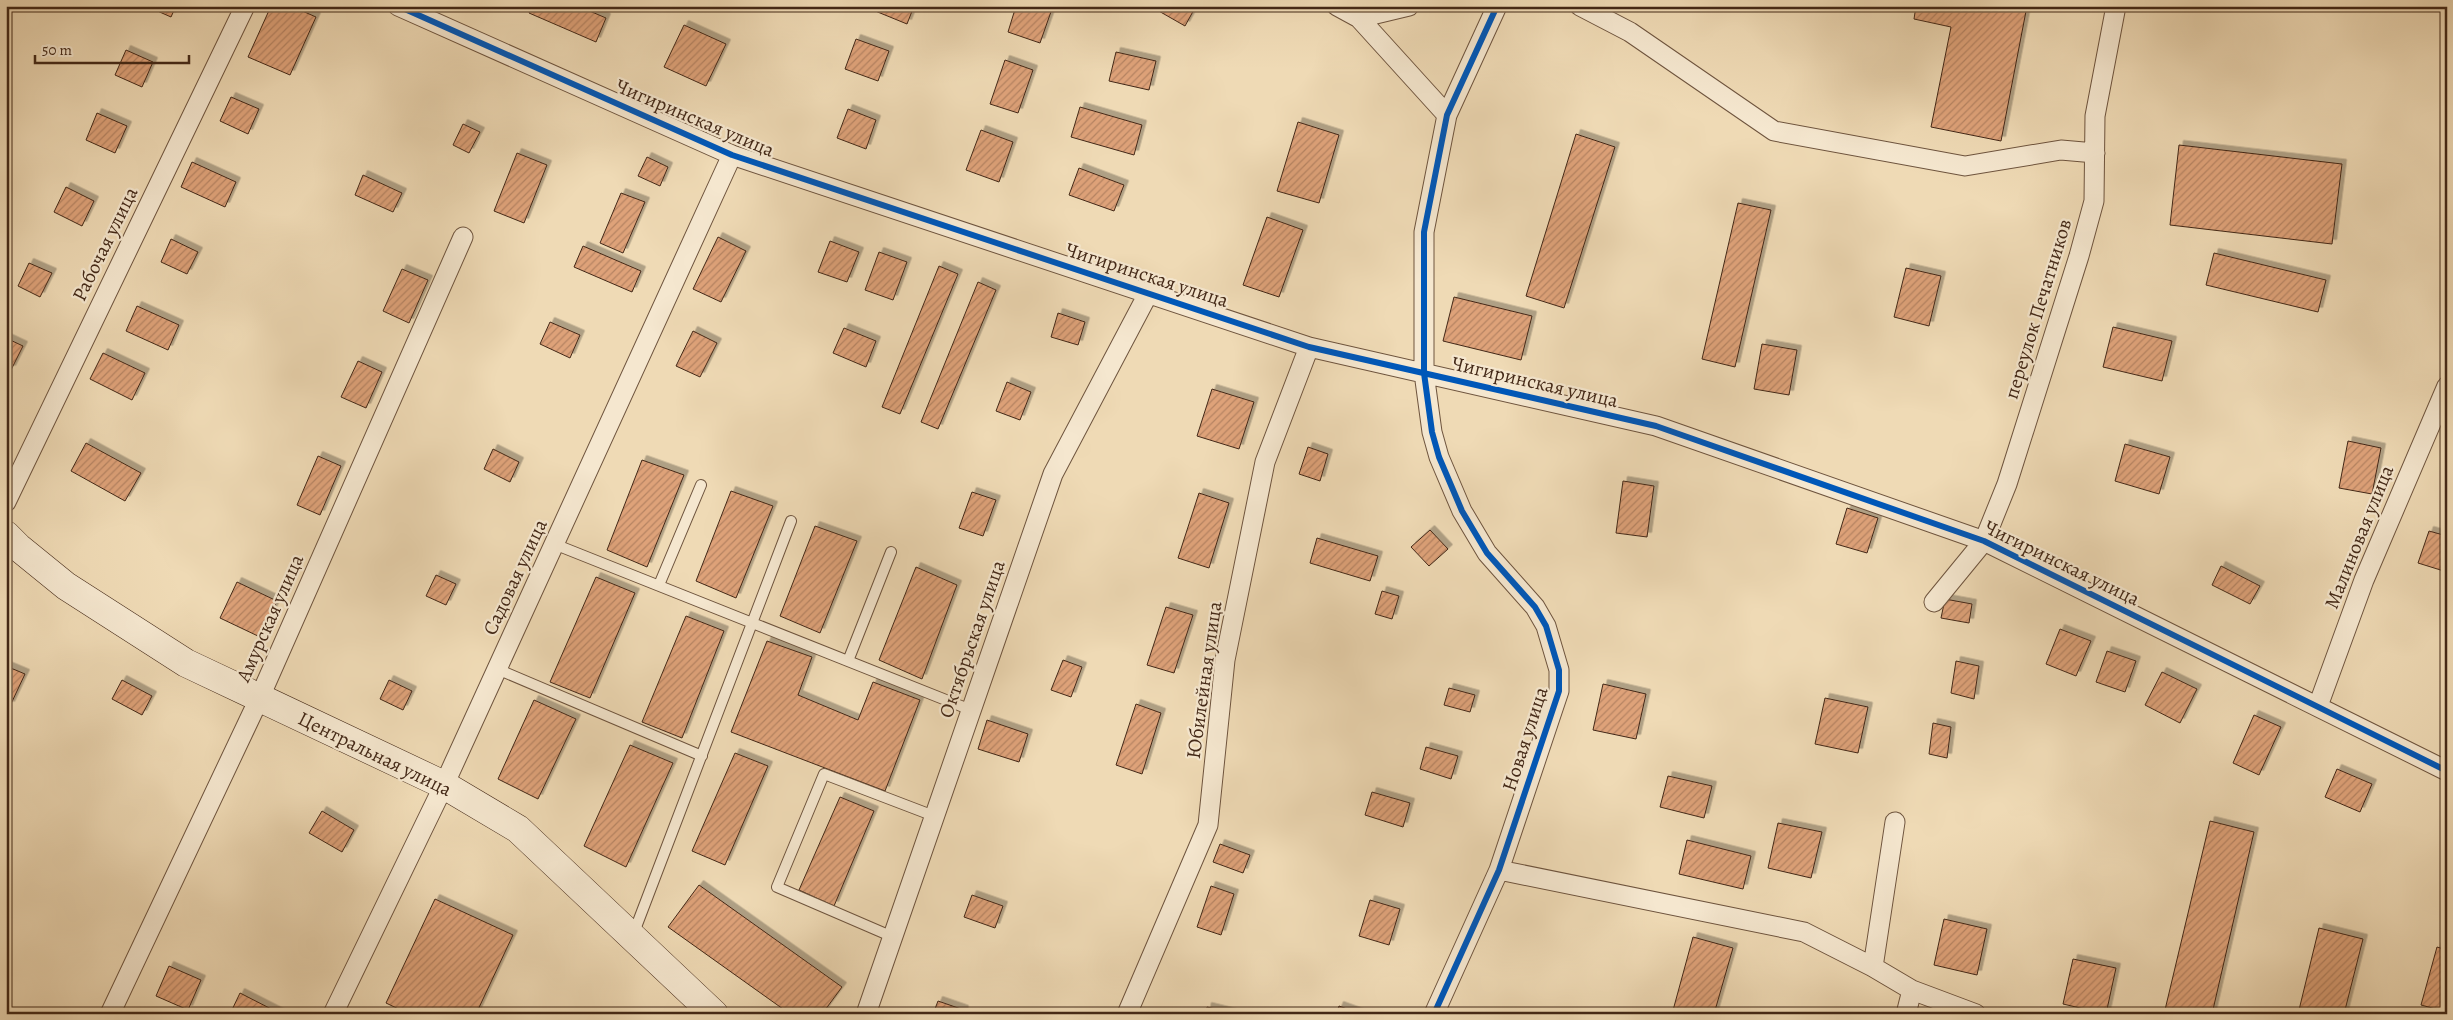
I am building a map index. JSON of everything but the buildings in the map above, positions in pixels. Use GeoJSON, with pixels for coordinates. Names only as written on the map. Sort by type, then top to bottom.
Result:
{"type":"FeatureCollection","features":[{"type":"Feature","properties":{"kind":"street","name":"Рабочая улица"},"geometry":{"type":"LineString","coordinates":[[6,502],[245,6]]}},
{"type":"Feature","properties":{"kind":"street","name":"Чигиринская улица"},"geometry":{"type":"LineString","coordinates":[[398,6],[732,155],[1150,292],[1309,347],[1656,426],[1984,541],[2447,772]]}},
{"type":"Feature","properties":{"kind":"street"},"geometry":{"type":"LineString","coordinates":[[1337,6],[1359,18],[1447,115]]}},
{"type":"Feature","properties":{"kind":"street"},"geometry":{"type":"LineString","coordinates":[[1359,18],[1409,6]]}},
{"type":"Feature","properties":{"kind":"street","name":"Новая улица"},"geometry":{"type":"LineString","coordinates":[[1434,1014],[1500,870],[1559,691],[1560,680],[1546,626],[1535,606],[1487,553],[1462,511],[1432,432],[1424,373],[1424,232],[1447,115],[1497,6]]}},
{"type":"Feature","properties":{"kind":"street"},"geometry":{"type":"LineString","coordinates":[[1580,6],[1630,32],[1774,131],[1965,166],[2061,150],[2095,153]]}},
{"type":"Feature","properties":{"kind":"street","name":"переулок Печатников"},"geometry":{"type":"LineString","coordinates":[[1934,602],[1984,541],[2007,484],[2079,256],[2094,201],[2095,116],[2116,6]]}},
{"type":"Feature","properties":{"kind":"street","name":"Садовая улица"},"geometry":{"type":"LineString","coordinates":[[333,1014],[444,785],[732,155]]}},
{"type":"Feature","properties":{"kind":"street","name":"Амурская улица"},"geometry":{"type":"LineString","coordinates":[[110,1014],[258,699],[464,237]]}},
{"type":"Feature","properties":{"kind":"street","name":"Октябрьская улица"},"geometry":{"type":"LineString","coordinates":[[866,1014],[1053,474],[1150,292]]}},
{"type":"Feature","properties":{"kind":"street","name":"Юбилейная улица"},"geometry":{"type":"LineString","coordinates":[[1127,1014],[1208,824],[1225,660],[1265,462],[1309,347]]}},
{"type":"Feature","properties":{"kind":"street","name":"Малиновая улица"},"geometry":{"type":"LineString","coordinates":[[2318,706],[2364,580],[2447,386]]}},
{"type":"Feature","properties":{"kind":"street","name":"Центральная улица"},"geometry":{"type":"LineString","coordinates":[[10,547],[66,586],[186,663],[258,699],[444,785],[518,829],[714,1014]]}},
{"type":"Feature","properties":{"kind":"street"},"geometry":{"type":"LineString","coordinates":[[1873,967],[1895,822]]}},
{"type":"Feature","properties":{"kind":"street"},"geometry":{"type":"LineString","coordinates":[[1500,870],[1804,932],[1873,967],[1912,990],[1976,1014]]}},
{"type":"Feature","properties":{"kind":"street"},"geometry":{"type":"LineString","coordinates":[[1906,1014],[1912,990]]}},
{"type":"Feature","properties":{"kind":"lane"},"geometry":{"type":"LineString","coordinates":[[659,585],[701,485]]}},
{"type":"Feature","properties":{"kind":"lane"},"geometry":{"type":"LineString","coordinates":[[633,936],[791,521]]}},
{"type":"Feature","properties":{"kind":"lane"},"geometry":{"type":"LineString","coordinates":[[554,544],[971,710]]}},
{"type":"Feature","properties":{"kind":"lane"},"geometry":{"type":"LineString","coordinates":[[848,661],[891,552]]}},
{"type":"Feature","properties":{"kind":"lane"},"geometry":{"type":"LineString","coordinates":[[497,669],[702,756]]}},
{"type":"Feature","properties":{"kind":"lane"},"geometry":{"type":"LineString","coordinates":[[893,938],[777,887],[824,774],[934,816]]}},
{"type":"Feature","properties":{"kind":"cycle path"},"geometry":{"type":"LineString","coordinates":[[398,6],[732,155],[1309,347],[1656,426],[1984,541],[2447,771]]}},
{"type":"Feature","properties":{"kind":"cycle path"},"geometry":{"type":"LineString","coordinates":[[1434,1014],[1499,870],[1559,691],[1559,670],[1546,626],[1535,607],[1487,553],[1462,511],[1439,457],[1432,432],[1424,373],[1424,232],[1447,115],[1497,6]]}}]}
